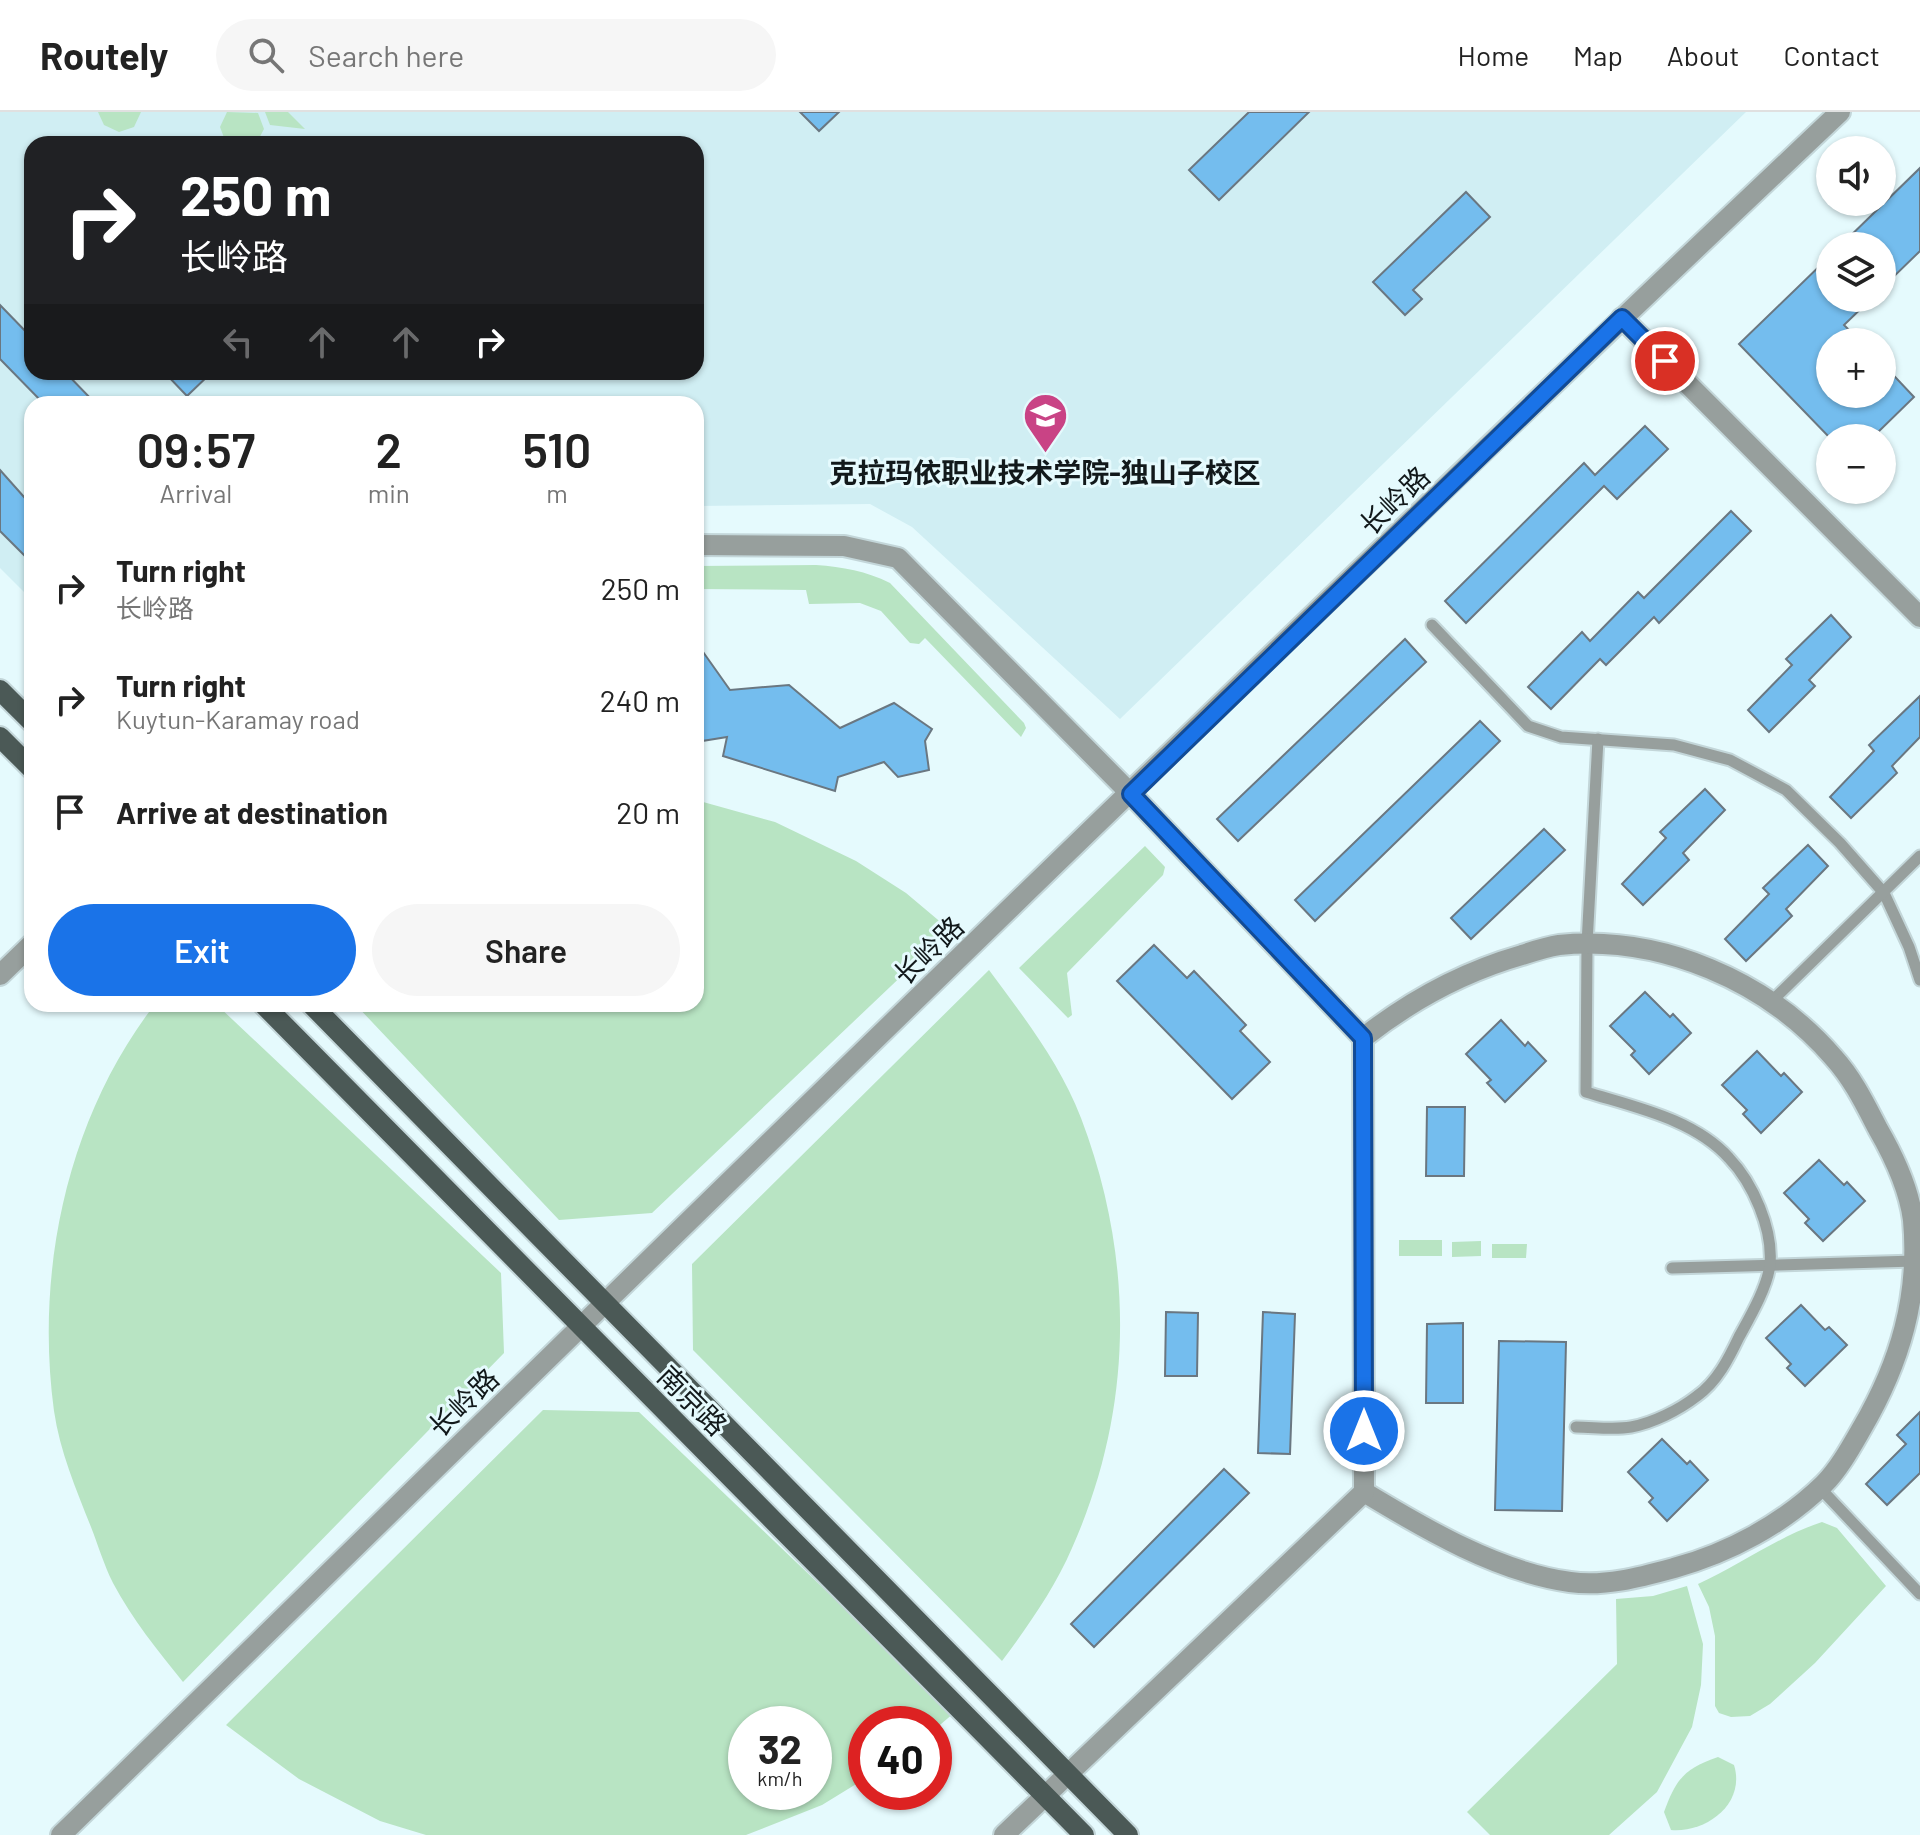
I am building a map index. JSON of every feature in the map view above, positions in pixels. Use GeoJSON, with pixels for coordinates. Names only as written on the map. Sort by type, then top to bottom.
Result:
{"type":"FeatureCollection","features":[{"type":"Feature","properties":{"kind":"main road"},"geometry":{"type":"LineString","coordinates":[[0,690],[24,714]]}},
{"type":"Feature","properties":{"kind":"main road"},"geometry":{"type":"LineString","coordinates":[[0,737],[24,761]]}},
{"type":"Feature","properties":{"kind":"main road","name":"南京路"},"geometry":{"type":"LineString","coordinates":[[271,1012],[1084,1835]]}},
{"type":"Feature","properties":{"kind":"main road","name":"南京路"},"geometry":{"type":"LineString","coordinates":[[319,1012],[1128,1835]]}},
{"type":"Feature","properties":{"kind":"street","name":"长岭路"},"geometry":{"type":"LineString","coordinates":[[61,1835],[606,1301],[1622,318],[1840,112]]}},
{"type":"Feature","properties":{"kind":"street"},"geometry":{"type":"LineString","coordinates":[[1622,318],[1920,617]]}},
{"type":"Feature","properties":{"kind":"street"},"geometry":{"type":"LineString","coordinates":[[704,545],[844,546],[898,558],[1131,794],[1363,1038],[1364,1492],[1004,1835]]}},
{"type":"Feature","properties":{"kind":"street"},"geometry":{"type":"LineString","coordinates":[[1363,1038],[1397,1011],[1437,988],[1493,963],[1554,946],[1607,943],[1663,954],[1721,973],[1771,1002],[1811,1034],[1836,1060],[1859,1093],[1891,1153],[1913,1215],[1918,1261],[1910,1314],[1897,1357],[1879,1399],[1828,1481],[1791,1513],[1701,1561],[1618,1582],[1571,1582],[1525,1571],[1419,1526],[1364,1492]]}},
{"type":"Feature","properties":{"kind":"street"},"geometry":{"type":"LineString","coordinates":[[0,975],[24,952]]}},
{"type":"Feature","properties":{"kind":"lane"},"geometry":{"type":"LineString","coordinates":[[1432,625],[1528,726],[1561,737],[1674,745],[1730,760],[1786,790],[1840,843],[1884,893],[1909,947],[1920,980]]}},
{"type":"Feature","properties":{"kind":"lane"},"geometry":{"type":"LineString","coordinates":[[1576,1427],[1630,1428],[1661,1417],[1699,1395],[1724,1366],[1755,1307],[1770,1265],[1766,1226],[1747,1182],[1729,1157],[1698,1132],[1586,1092],[1587,944],[1598,739]]}},
{"type":"Feature","properties":{"kind":"lane"},"geometry":{"type":"LineString","coordinates":[[1771,1002],[1920,856]]}},
{"type":"Feature","properties":{"kind":"lane"},"geometry":{"type":"LineString","coordinates":[[1672,1268],[1918,1261]]}},
{"type":"Feature","properties":{"kind":"lane"},"geometry":{"type":"LineString","coordinates":[[1820,1488],[1920,1594]]}},
{"type":"Feature","properties":{"kind":"shaded area","name":"克拉玛依职业技术学院-独山子校区"},"geometry":{"type":"Polygon","coordinates":[[[0,112],[1746,112],[1120,719],[912,527],[870,504],[704,506],[704,396],[24,396],[24,592],[0,568],[0,112]]]}},
{"type":"Feature","properties":{"kind":"green space"},"geometry":{"type":"Polygon","coordinates":[[[98,112],[141,112],[134,127],[119,132],[104,125],[98,112]]]}},
{"type":"Feature","properties":{"kind":"green space"},"geometry":{"type":"Polygon","coordinates":[[[227,112],[258,113],[264,129],[260,136],[223,136],[220,127],[227,112]]]}},
{"type":"Feature","properties":{"kind":"green space"},"geometry":{"type":"Polygon","coordinates":[[[265,112],[288,112],[305,129],[270,125],[265,112]]]}},
{"type":"Feature","properties":{"kind":"green space"},"geometry":{"type":"Polygon","coordinates":[[[816,565],[854,570],[890,583],[1026,728],[1021,737],[925,638],[919,644],[910,643],[881,611],[860,603],[809,604],[806,590],[704,589],[704,566],[816,565]]]}},
{"type":"Feature","properties":{"kind":"green space"},"geometry":{"type":"Polygon","coordinates":[[[704,802],[775,822],[856,861],[906,893],[950,930],[652,1213],[559,1220],[363,1012],[704,1012],[704,802]]]}},
{"type":"Feature","properties":{"kind":"green space"},"geometry":{"type":"Polygon","coordinates":[[[1145,846],[1165,867],[1163,875],[1067,973],[1072,1015],[1068,1018],[1019,968],[1145,846]]]}},
{"type":"Feature","properties":{"kind":"green space"},"geometry":{"type":"Polygon","coordinates":[[[989,970],[1052,1059],[1081,1118],[1099,1172],[1111,1226],[1118,1280],[1120,1334],[1116,1388],[1107,1442],[1092,1495],[1058,1578],[1002,1661],[693,1350],[692,1264],[989,970]]]}},
{"type":"Feature","properties":{"kind":"green space"},"geometry":{"type":"Polygon","coordinates":[[[150,1012],[224,1012],[501,1273],[504,1353],[183,1682],[137,1622],[107,1569],[60,1441],[49,1358],[49,1304],[54,1251],[64,1198],[79,1146],[99,1096],[125,1048],[150,1012]]]}},
{"type":"Feature","properties":{"kind":"green space"},"geometry":{"type":"Polygon","coordinates":[[[1399,1240],[1442,1240],[1442,1256],[1399,1256],[1399,1240]]]}},
{"type":"Feature","properties":{"kind":"green space"},"geometry":{"type":"Polygon","coordinates":[[[1481,1241],[1481,1256],[1452,1257],[1452,1242],[1481,1241]]]}},
{"type":"Feature","properties":{"kind":"green space"},"geometry":{"type":"Polygon","coordinates":[[[1492,1244],[1527,1244],[1526,1258],[1492,1258],[1492,1244]]]}},
{"type":"Feature","properties":{"kind":"green space"},"geometry":{"type":"Polygon","coordinates":[[[543,1410],[639,1412],[947,1706],[848,1706],[848,1789],[832,1799],[832,1706],[728,1706],[728,1810],[809,1810],[746,1835],[426,1835],[380,1821],[299,1779],[226,1725],[543,1410]]]}},
{"type":"Feature","properties":{"kind":"green space"},"geometry":{"type":"Polygon","coordinates":[[[1822,1522],[1837,1528],[1886,1586],[1815,1663],[1770,1704],[1750,1716],[1731,1717],[1719,1713],[1715,1706],[1715,1636],[1709,1607],[1698,1584],[1790,1535],[1822,1522]]]}},
{"type":"Feature","properties":{"kind":"green space"},"geometry":{"type":"Polygon","coordinates":[[[1687,1586],[1703,1644],[1701,1685],[1692,1727],[1657,1792],[1609,1835],[1490,1835],[1467,1812],[1617,1664],[1616,1599],[1653,1596],[1687,1586]]]}},
{"type":"Feature","properties":{"kind":"green space"},"geometry":{"type":"Polygon","coordinates":[[[1718,1757],[1734,1765],[1736,1779],[1729,1803],[1720,1813],[1697,1827],[1671,1830],[1664,1812],[1677,1783],[1689,1771],[1718,1757]]]}},
{"type":"Feature","properties":{"kind":"building"},"geometry":{"type":"Polygon","coordinates":[[[800,112],[839,112],[819,131],[800,112]]]}},
{"type":"Feature","properties":{"kind":"building"},"geometry":{"type":"Polygon","coordinates":[[[1249,112],[1309,112],[1219,200],[1189,170],[1249,112]]]}},
{"type":"Feature","properties":{"kind":"building"},"geometry":{"type":"Polygon","coordinates":[[[1920,168],[1920,251],[1896,274],[1896,232],[1854,232],[1871,216],[1896,216],[1896,191],[1920,168]]]}},
{"type":"Feature","properties":{"kind":"building"},"geometry":{"type":"Polygon","coordinates":[[[1466,192],[1490,217],[1413,290],[1422,299],[1405,315],[1373,282],[1466,192]]]}},
{"type":"Feature","properties":{"kind":"building"},"geometry":{"type":"Polygon","coordinates":[[[1816,270],[1816,312],[1857,312],[1844,325],[1847,328],[1816,328],[1816,408],[1896,408],[1896,378],[1914,397],[1886,424],[1816,424],[1739,344],[1816,270]]]}},
{"type":"Feature","properties":{"kind":"building"},"geometry":{"type":"Polygon","coordinates":[[[0,305],[24,330],[24,380],[73,380],[88,396],[36,396],[0,359],[0,305]]]}},
{"type":"Feature","properties":{"kind":"building"},"geometry":{"type":"Polygon","coordinates":[[[172,380],[204,380],[187,396],[172,380]]]}},
{"type":"Feature","properties":{"kind":"building"},"geometry":{"type":"Polygon","coordinates":[[[1645,426],[1668,449],[1617,499],[1604,486],[1466,623],[1445,601],[1584,463],[1595,475],[1645,426]]]}},
{"type":"Feature","properties":{"kind":"building"},"geometry":{"type":"Polygon","coordinates":[[[0,470],[24,497],[24,555],[0,531],[0,470]]]}},
{"type":"Feature","properties":{"kind":"building"},"geometry":{"type":"Polygon","coordinates":[[[1731,511],[1751,531],[1659,623],[1654,617],[1606,665],[1600,659],[1551,709],[1528,687],[1582,632],[1590,641],[1638,592],[1644,598],[1731,511]]]}},
{"type":"Feature","properties":{"kind":"building"},"geometry":{"type":"Polygon","coordinates":[[[1831,615],[1851,637],[1809,680],[1815,686],[1769,732],[1748,710],[1792,665],[1786,659],[1831,615]]]}},
{"type":"Feature","properties":{"kind":"building"},"geometry":{"type":"Polygon","coordinates":[[[1405,639],[1426,662],[1238,841],[1217,819],[1405,639]]]}},
{"type":"Feature","properties":{"kind":"building"},"geometry":{"type":"Polygon","coordinates":[[[704,653],[730,690],[789,685],[840,728],[894,703],[932,729],[925,741],[929,770],[898,777],[884,762],[838,777],[835,791],[723,756],[727,737],[704,741],[704,653]]]}},
{"type":"Feature","properties":{"kind":"building"},"geometry":{"type":"Polygon","coordinates":[[[1920,696],[1920,737],[1892,766],[1897,773],[1851,818],[1830,797],[1874,751],[1869,745],[1920,696]]]}},
{"type":"Feature","properties":{"kind":"building"},"geometry":{"type":"Polygon","coordinates":[[[1480,721],[1500,741],[1315,921],[1295,900],[1480,721]]]}},
{"type":"Feature","properties":{"kind":"building"},"geometry":{"type":"Polygon","coordinates":[[[1705,789],[1725,810],[1683,853],[1689,860],[1643,905],[1622,884],[1666,838],[1660,832],[1705,789]]]}},
{"type":"Feature","properties":{"kind":"building"},"geometry":{"type":"Polygon","coordinates":[[[1544,829],[1565,850],[1471,939],[1451,918],[1544,829]]]}},
{"type":"Feature","properties":{"kind":"building"},"geometry":{"type":"Polygon","coordinates":[[[1808,845],[1828,866],[1786,909],[1792,916],[1746,961],[1725,939],[1769,894],[1763,888],[1808,845]]]}},
{"type":"Feature","properties":{"kind":"building"},"geometry":{"type":"Polygon","coordinates":[[[1154,945],[1187,978],[1194,971],[1246,1025],[1240,1031],[1270,1062],[1232,1099],[1117,981],[1154,945]]]}},
{"type":"Feature","properties":{"kind":"building"},"geometry":{"type":"Polygon","coordinates":[[[1645,992],[1691,1033],[1649,1074],[1631,1055],[1635,1051],[1610,1026],[1645,992]]]}},
{"type":"Feature","properties":{"kind":"building"},"geometry":{"type":"Polygon","coordinates":[[[1501,1020],[1525,1046],[1528,1042],[1546,1061],[1505,1102],[1487,1083],[1491,1080],[1466,1054],[1501,1020]]]}},
{"type":"Feature","properties":{"kind":"building"},"geometry":{"type":"Polygon","coordinates":[[[1757,1051],[1802,1092],[1761,1133],[1743,1114],[1747,1110],[1722,1085],[1757,1051]]]}},
{"type":"Feature","properties":{"kind":"building"},"geometry":{"type":"Polygon","coordinates":[[[1427,1107],[1465,1107],[1464,1176],[1426,1176],[1427,1107]]]}},
{"type":"Feature","properties":{"kind":"building"},"geometry":{"type":"Polygon","coordinates":[[[1819,1160],[1865,1201],[1823,1241],[1805,1223],[1809,1219],[1784,1193],[1819,1160]]]}},
{"type":"Feature","properties":{"kind":"building"},"geometry":{"type":"Polygon","coordinates":[[[1801,1305],[1825,1330],[1829,1327],[1847,1345],[1805,1386],[1787,1368],[1791,1364],[1766,1338],[1801,1305]]]}},
{"type":"Feature","properties":{"kind":"building"},"geometry":{"type":"Polygon","coordinates":[[[1166,1312],[1198,1313],[1197,1376],[1165,1376],[1166,1312]]]}},
{"type":"Feature","properties":{"kind":"building"},"geometry":{"type":"Polygon","coordinates":[[[1263,1312],[1295,1314],[1290,1454],[1258,1453],[1263,1312]]]}},
{"type":"Feature","properties":{"kind":"building"},"geometry":{"type":"Polygon","coordinates":[[[1463,1323],[1463,1403],[1426,1403],[1427,1324],[1463,1323]]]}},
{"type":"Feature","properties":{"kind":"building"},"geometry":{"type":"Polygon","coordinates":[[[1499,1341],[1566,1342],[1562,1511],[1495,1510],[1499,1341]]]}},
{"type":"Feature","properties":{"kind":"building"},"geometry":{"type":"Polygon","coordinates":[[[1920,1412],[1920,1473],[1887,1505],[1866,1484],[1906,1444],[1897,1435],[1920,1412]]]}},
{"type":"Feature","properties":{"kind":"building"},"geometry":{"type":"Polygon","coordinates":[[[1662,1439],[1708,1480],[1667,1521],[1649,1502],[1653,1498],[1628,1472],[1662,1439]]]}},
{"type":"Feature","properties":{"kind":"building"},"geometry":{"type":"Polygon","coordinates":[[[1224,1469],[1249,1493],[1094,1647],[1071,1624],[1224,1469]]]}},
{"type":"Feature","properties":{"kind":"place","name":"克拉玛依职业技术学院-独山子校区"},"geometry":{"type":"Point","coordinates":[1045,454]}},
{"type":"Feature","properties":{"kind":"route"},"geometry":{"type":"LineString","coordinates":[[1364,1431],[1363,1038],[1131,794],[1622,318],[1665,361]]}}]}
